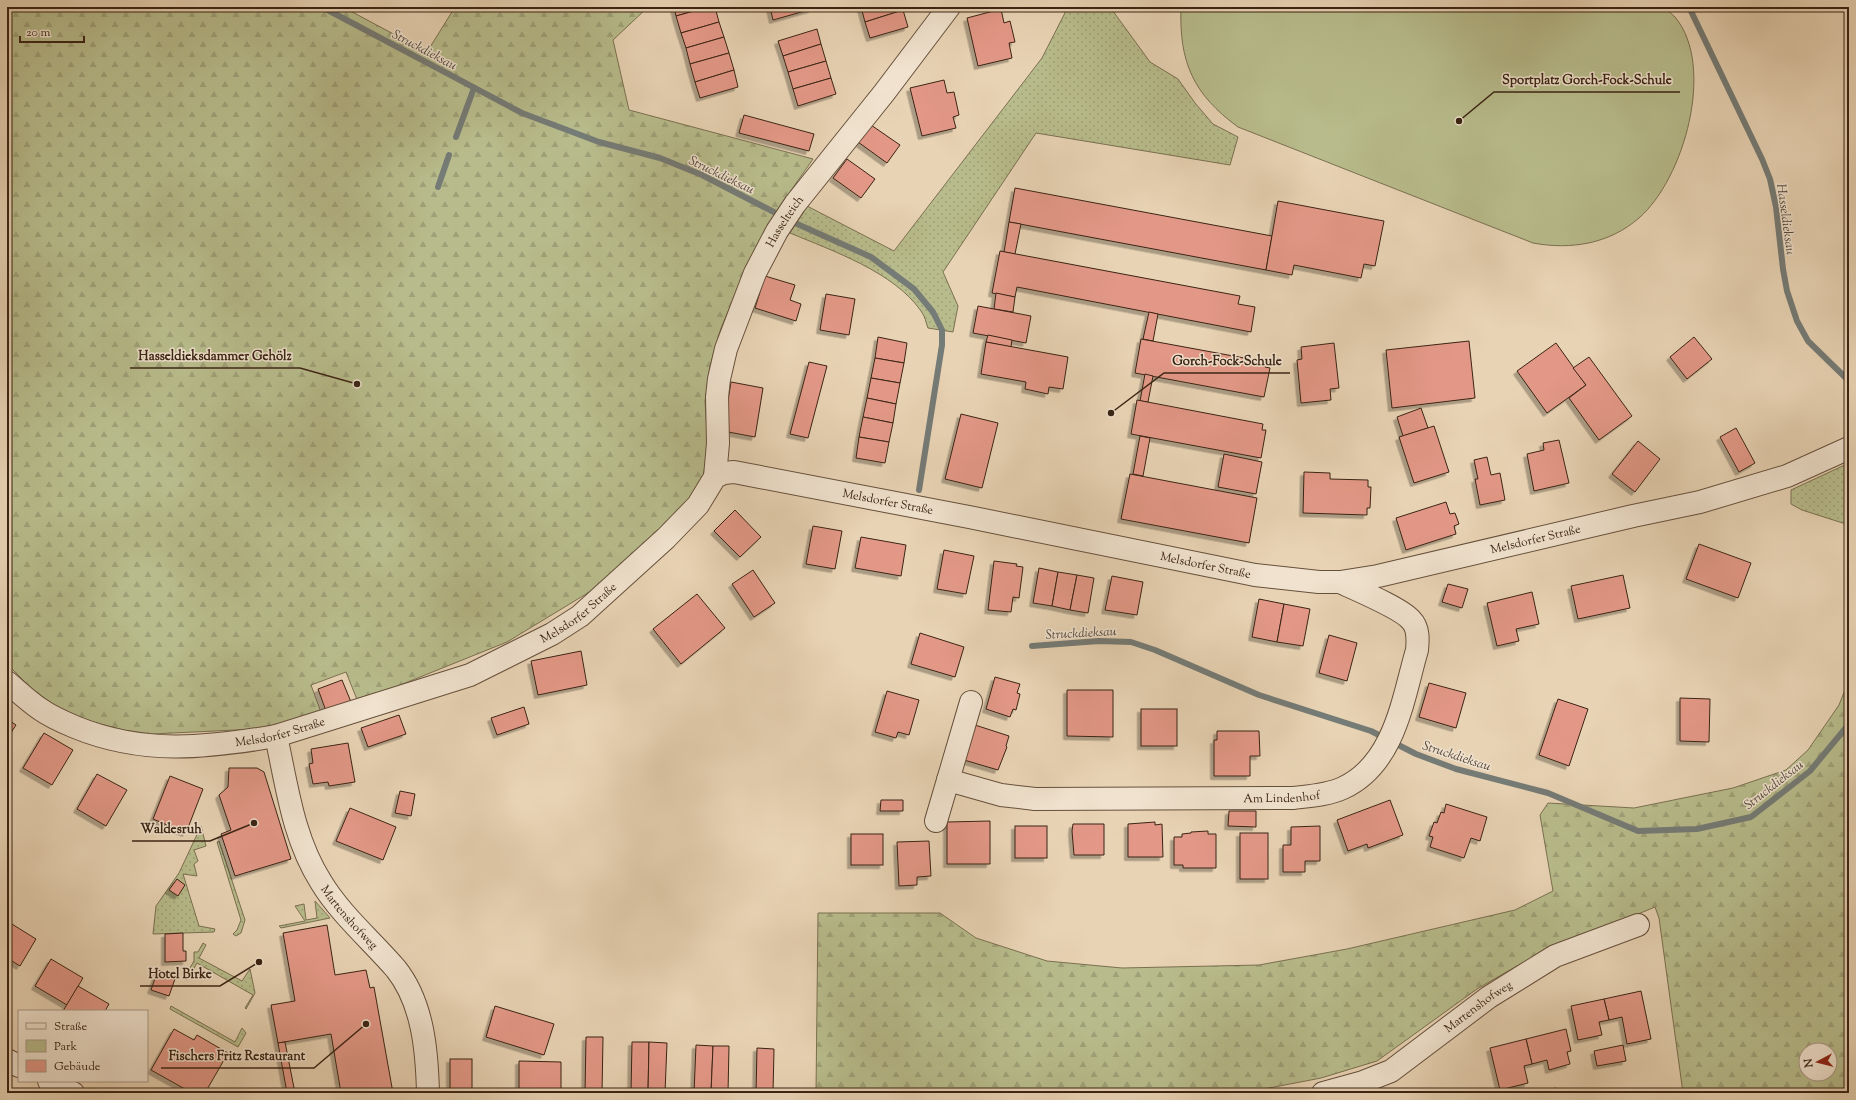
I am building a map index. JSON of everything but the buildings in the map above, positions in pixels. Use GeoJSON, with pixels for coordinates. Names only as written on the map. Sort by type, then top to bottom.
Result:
{"type":"FeatureCollection","features":[{"type":"Feature","properties":{"kind":"street","name":"Hasselteich"},"geometry":{"type":"LineString","coordinates":[[715,477],[718,443],[717,397],[719,379],[726,349],[755,273],[777,231],[795,204],[884,93],[949,7]]}},
{"type":"Feature","properties":{"kind":"street","name":"Melsdorfer Straße"},"geometry":{"type":"LineString","coordinates":[[7,682],[37,707],[56,718],[88,732],[120,742],[150,747],[181,747],[245,741],[276,736],[470,675],[513,655],[552,634],[580,616],[656,548],[698,506],[715,477],[724,473],[734,472],[969,517],[1255,575],[1290,580],[1340,582],[1378,576],[1633,516],[1700,502],[1787,476],[1849,448]]}},
{"type":"Feature","properties":{"kind":"street","name":"Am Lindenhof"},"geometry":{"type":"LineString","coordinates":[[948,780],[1001,795],[1035,799],[1293,798],[1312,796],[1343,788],[1367,770],[1388,742],[1398,718],[1417,650],[1418,639],[1416,628],[1412,620],[1402,612],[1340,582]]}},
{"type":"Feature","properties":{"kind":"street"},"geometry":{"type":"LineString","coordinates":[[936,821],[971,702]]}},
{"type":"Feature","properties":{"kind":"street","name":"Martenshofweg"},"geometry":{"type":"LineString","coordinates":[[276,736],[297,834],[306,856],[334,902],[397,971],[414,1002],[421,1022],[425,1043],[428,1093]]}},
{"type":"Feature","properties":{"kind":"street","name":"Martenshofweg"},"geometry":{"type":"LineString","coordinates":[[1323,1093],[1363,1082],[1391,1070],[1489,997],[1555,956],[1638,925]]}},
{"type":"Feature","properties":{"kind":"street"},"geometry":{"type":"LineString","coordinates":[[7,1060],[18,1066]]}},
{"type":"Feature","properties":{"kind":"street"},"geometry":{"type":"LineString","coordinates":[[51,1082],[73,1093]]}},
{"type":"Feature","properties":{"kind":"green space"},"geometry":{"type":"Polygon","coordinates":[[[7,7],[343,7],[427,52],[455,7],[648,7],[613,40],[629,110],[813,159],[767,229],[748,265],[721,328],[710,366],[705,401],[708,447],[703,477],[690,497],[660,534],[591,591],[507,642],[358,702],[346,672],[311,685],[322,715],[277,728],[152,734],[124,730],[93,722],[61,710],[32,689],[7,664],[7,7]]]}},
{"type":"Feature","properties":{"kind":"green space"},"geometry":{"type":"Polygon","coordinates":[[[1068,7],[1110,7],[1150,62],[1178,79],[1195,103],[1213,124],[1238,137],[1230,165],[1036,133],[943,272],[958,306],[953,332],[928,328],[922,313],[909,297],[879,274],[843,255],[790,233],[807,206],[894,251],[1042,58],[1068,7]]]}},
{"type":"Feature","properties":{"kind":"green space"},"geometry":{"type":"Polygon","coordinates":[[[1181,7],[1663,7],[1675,17],[1687,38],[1693,64],[1693,92],[1689,121],[1681,150],[1669,177],[1655,200],[1639,218],[1615,234],[1589,243],[1561,246],[1533,243],[1238,127],[1210,102],[1192,75],[1186,60],[1183,44],[1181,7]]]}},
{"type":"Feature","properties":{"kind":"green space"},"geometry":{"type":"Polygon","coordinates":[[[1849,463],[1849,525],[1802,510],[1791,504],[1791,490],[1849,463]]]}},
{"type":"Feature","properties":{"kind":"green space"},"geometry":{"type":"Polygon","coordinates":[[[1849,680],[1849,1093],[1683,1093],[1659,918],[1655,907],[1527,960],[1477,989],[1377,1061],[1321,1078],[1264,1089],[1213,1093],[816,1093],[818,913],[940,913],[976,938],[1047,961],[1122,968],[1259,965],[1347,949],[1515,910],[1553,891],[1540,815],[1548,803],[1634,808],[1733,788],[1786,770],[1808,750],[1839,705],[1849,680]]]}},
{"type":"Feature","properties":{"kind":"green space"},"geometry":{"type":"Polygon","coordinates":[[[201,826],[206,846],[194,850],[198,861],[194,864],[197,876],[183,874],[199,926],[215,929],[214,932],[153,934],[156,906],[179,873],[201,826]]]}},
{"type":"Feature","properties":{"kind":"green space"},"geometry":{"type":"Polygon","coordinates":[[[219,841],[245,920],[241,933],[236,936],[233,934],[237,930],[241,920],[217,842],[219,841]]]}},
{"type":"Feature","properties":{"kind":"green space"},"geometry":{"type":"Polygon","coordinates":[[[315,901],[330,918],[281,928],[279,926],[305,921],[295,906],[304,904],[306,920],[317,918],[315,901]]]}},
{"type":"Feature","properties":{"kind":"green space"},"geometry":{"type":"Polygon","coordinates":[[[203,943],[206,945],[199,958],[242,981],[250,969],[255,993],[246,1009],[245,1008],[253,995],[197,963],[187,980],[184,978],[194,961],[194,952],[198,952],[203,943]]]}},
{"type":"Feature","properties":{"kind":"green space"},"geometry":{"type":"Polygon","coordinates":[[[171,1006],[235,1042],[242,1028],[246,1033],[238,1047],[170,1009],[171,1006]]]}},
{"type":"Feature","properties":{"kind":"waterway","name":"Struckdieksau"},"geometry":{"type":"LineString","coordinates":[[322,7],[522,113],[599,142],[660,158],[702,175],[795,223],[871,257],[914,289],[933,312],[942,330],[942,345],[919,490]]}},
{"type":"Feature","properties":{"kind":"waterway","name":"Hasseldieksau"},"geometry":{"type":"LineString","coordinates":[[1689,7],[1762,159],[1770,179],[1776,207],[1787,291],[1797,321],[1808,341],[1849,381]]}},
{"type":"Feature","properties":{"kind":"waterway"},"geometry":{"type":"LineString","coordinates":[[456,137],[474,88]]}},
{"type":"Feature","properties":{"kind":"waterway"},"geometry":{"type":"LineString","coordinates":[[438,187],[449,155]]}},
{"type":"Feature","properties":{"kind":"waterway","name":"Struckdieksau"},"geometry":{"type":"LineString","coordinates":[[1032,646],[1099,641],[1131,642],[1155,650],[1259,695],[1371,731],[1416,754],[1456,769],[1548,793],[1638,831],[1697,829],[1751,817],[1810,771],[1849,724]]}},
{"type":"Feature","properties":{"kind":"place","name":"Sportplatz Gorch-Fock-Schule"},"geometry":{"type":"Point","coordinates":[1459,121]}},
{"type":"Feature","properties":{"kind":"place","name":"Hasseldieksdammer Gehölz"},"geometry":{"type":"Point","coordinates":[357,384]}},
{"type":"Feature","properties":{"kind":"place","name":"Gorch-Fock-Schule"},"geometry":{"type":"Point","coordinates":[1111,413]}},
{"type":"Feature","properties":{"kind":"place","name":"Waldesruh"},"geometry":{"type":"Point","coordinates":[254,823]}},
{"type":"Feature","properties":{"kind":"place","name":"Hotel Birke"},"geometry":{"type":"Point","coordinates":[259,962]}},
{"type":"Feature","properties":{"kind":"place","name":"Fischers Fritz Restaurant"},"geometry":{"type":"Point","coordinates":[366,1024]}}]}
